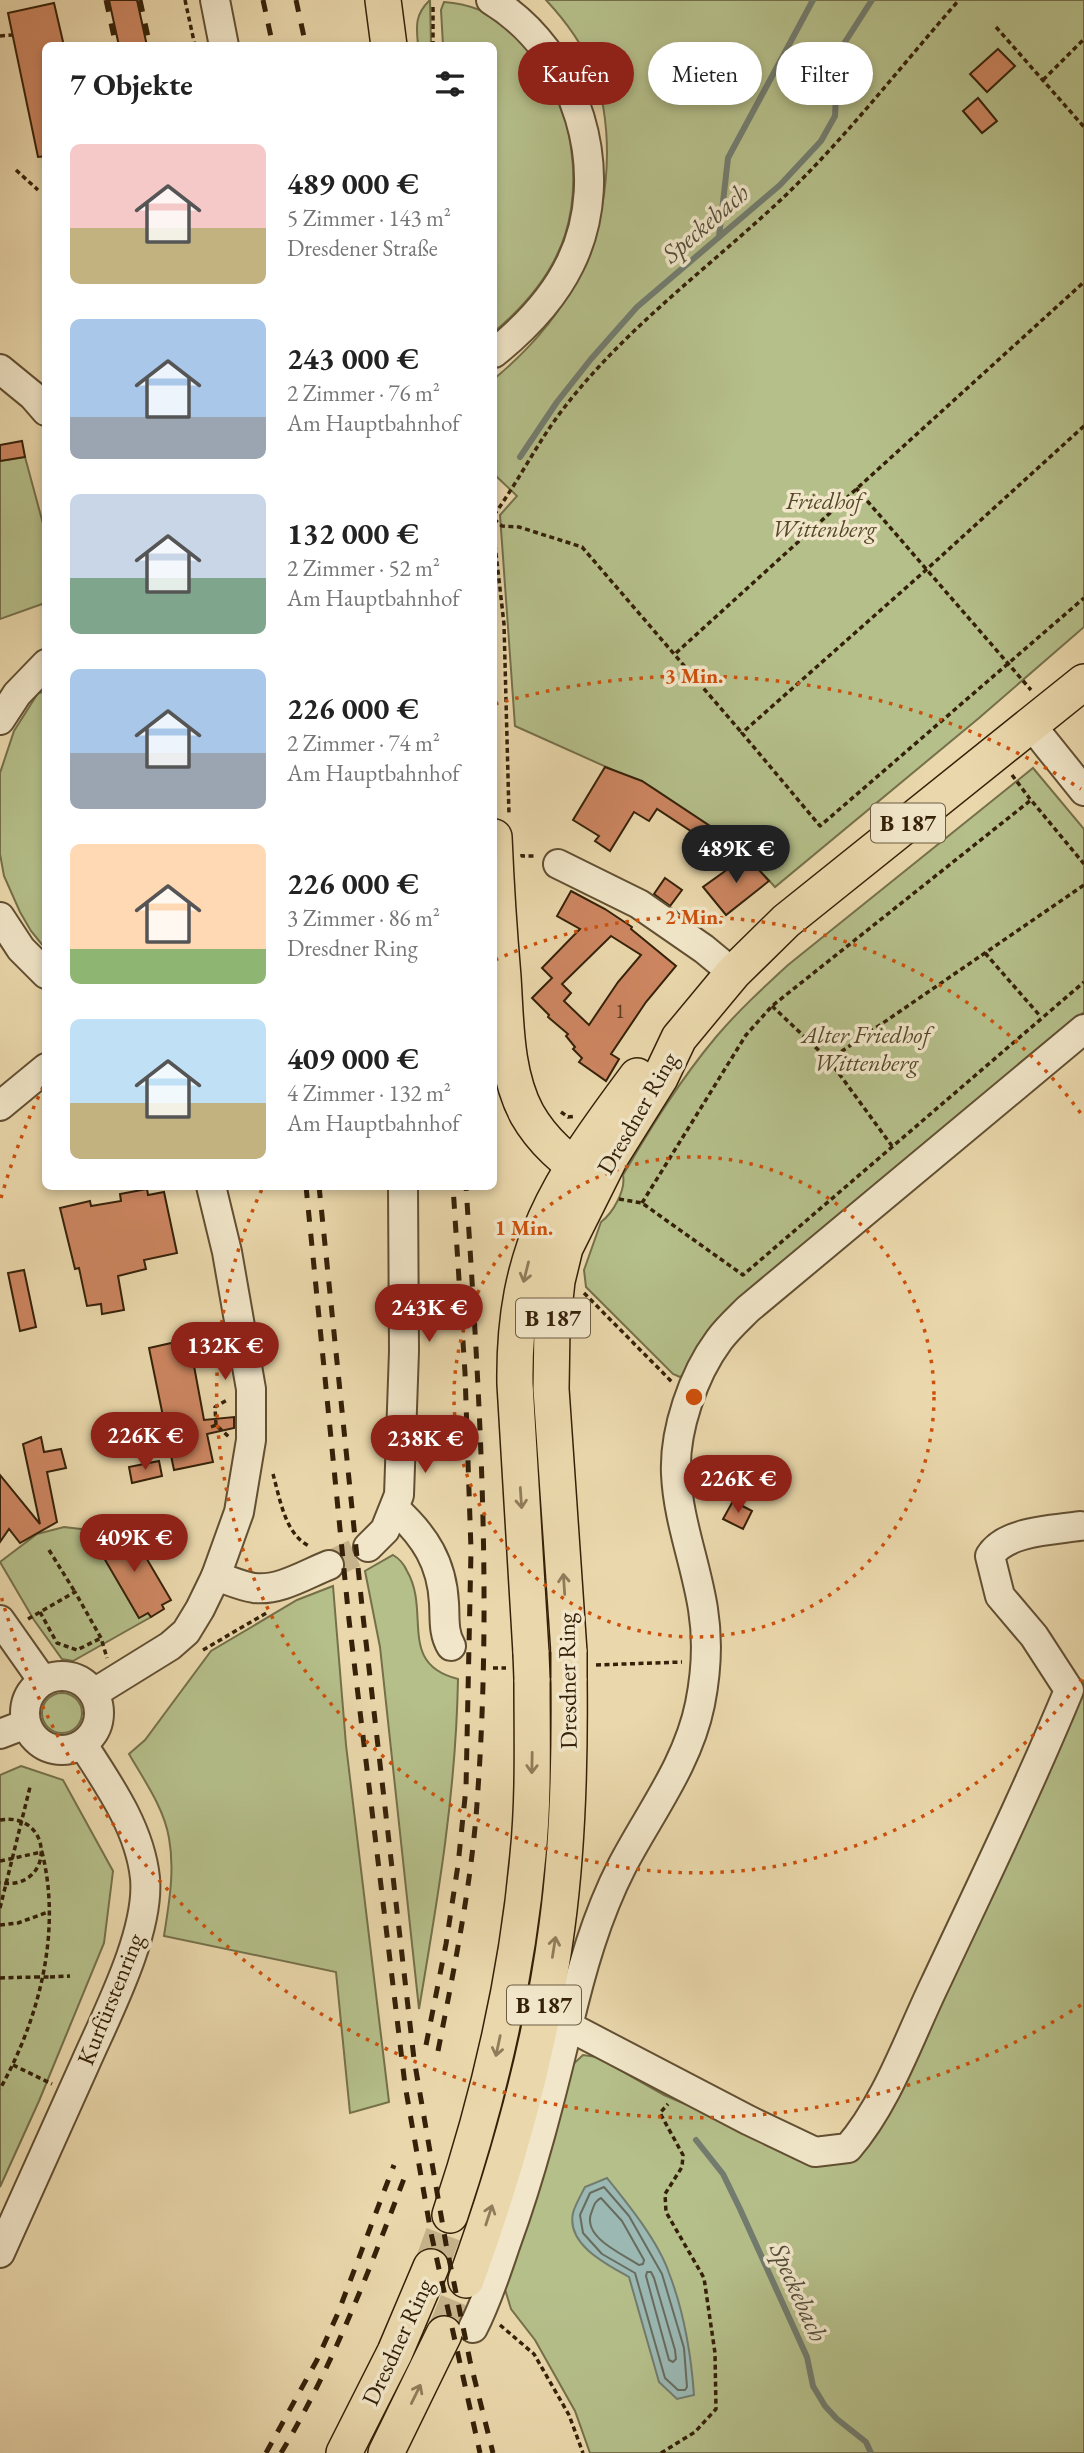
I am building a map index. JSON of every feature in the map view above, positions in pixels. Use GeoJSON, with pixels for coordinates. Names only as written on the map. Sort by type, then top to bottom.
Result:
{"type":"FeatureCollection","features":[{"type":"Feature","properties":{"kind":"main road"},"geometry":{"type":"LineString","coordinates":[[383,0],[388,42]]}},
{"type":"Feature","properties":{"kind":"main road","name":"B 187"},"geometry":{"type":"LineString","coordinates":[[733,973],[786,921],[1084,682]]}},
{"type":"Feature","properties":{"kind":"main road"},"geometry":{"type":"LineString","coordinates":[[507,842],[505,1009],[513,1076],[533,1123],[557,1153],[596,1182]]}},
{"type":"Feature","properties":{"kind":"main road","name":"Dresdner Ring"},"geometry":{"type":"LineString","coordinates":[[386,2453],[467,2312],[488,2220],[517,2125],[537,2043],[557,1927],[567,1828],[576,1665],[551,1389],[551,1328],[557,1280],[565,1248],[596,1182],[660,1078],[679,1038],[733,973]]}},
{"type":"Feature","properties":{"kind":"main road","name":"Dresdner Ring"},"geometry":{"type":"LineString","coordinates":[[450,2215],[489,2084],[514,1962],[528,1854],[532,1666],[516,1413],[515,1340],[522,1286],[548,1209],[596,1182]]}},
{"type":"Feature","properties":{"kind":"main road","name":"Dresdner Ring"},"geometry":{"type":"LineString","coordinates":[[344,2453],[395,2352],[431,2267]]}},
{"type":"Feature","properties":{"kind":"street"},"geometry":{"type":"LineString","coordinates":[[215,0],[223,42]]}},
{"type":"Feature","properties":{"kind":"street"},"geometry":{"type":"LineString","coordinates":[[491,0],[508,10],[554,59],[565,79],[581,124],[586,146],[587,172],[585,219],[571,263],[545,303],[497,350]]}},
{"type":"Feature","properties":{"kind":"street"},"geometry":{"type":"LineString","coordinates":[[0,369],[42,406]]}},
{"type":"Feature","properties":{"kind":"street"},"geometry":{"type":"LineString","coordinates":[[0,720],[17,694],[42,668]]}},
{"type":"Feature","properties":{"kind":"street"},"geometry":{"type":"LineString","coordinates":[[1040,718],[1084,791]]}},
{"type":"Feature","properties":{"kind":"street"},"geometry":{"type":"LineString","coordinates":[[558,864],[639,904],[704,949],[733,973]]}},
{"type":"Feature","properties":{"kind":"street"},"geometry":{"type":"LineString","coordinates":[[0,917],[21,949],[42,970]]}},
{"type":"Feature","properties":{"kind":"street"},"geometry":{"type":"LineString","coordinates":[[467,2312],[539,2141],[580,1973],[597,1921],[622,1867],[668,1786],[686,1748],[699,1706],[705,1662],[704,1611],[678,1497],[676,1472],[681,1427],[702,1367],[720,1338],[748,1309],[1084,1029]]}},
{"type":"Feature","properties":{"kind":"street"},"geometry":{"type":"LineString","coordinates":[[0,1106],[42,1071]]}},
{"type":"Feature","properties":{"kind":"street"},"geometry":{"type":"LineString","coordinates":[[94,1693],[178,1640],[193,1622],[216,1576],[239,1512],[248,1464],[252,1415],[248,1368],[227,1252],[212,1190]]}},
{"type":"Feature","properties":{"kind":"street"},"geometry":{"type":"LineString","coordinates":[[368,1548],[385,1530],[399,1495],[404,1351],[403,1190]]}},
{"type":"Feature","properties":{"kind":"street"},"geometry":{"type":"LineString","coordinates":[[395,1509],[421,1535],[439,1567],[443,1585],[446,1637],[451,1646]]}},
{"type":"Feature","properties":{"kind":"street"},"geometry":{"type":"LineString","coordinates":[[568,2026],[815,2152],[848,2148],[867,2126],[1038,1764],[1069,1690],[1034,1636],[1000,1595],[990,1556],[996,1547],[1011,1538],[1080,1526]]}},
{"type":"Feature","properties":{"kind":"street"},"geometry":{"type":"LineString","coordinates":[[216,1576],[254,1588],[279,1586],[322,1556]]}},
{"type":"Feature","properties":{"kind":"street"},"geometry":{"type":"LineString","coordinates":[[0,1620],[43,1681]]}},
{"type":"Feature","properties":{"kind":"street"},"geometry":{"type":"LineString","coordinates":[[59,1676],[73,1677],[85,1683],[94,1693],[99,1706],[99,1721],[93,1735],[83,1745],[70,1750],[49,1748],[37,1741],[26,1724],[26,1704],[32,1692],[43,1681],[59,1676]]}},
{"type":"Feature","properties":{"kind":"street"},"geometry":{"type":"LineString","coordinates":[[0,1734],[26,1724]]}},
{"type":"Feature","properties":{"kind":"street","name":"Kurfürstenring"},"geometry":{"type":"LineString","coordinates":[[0,2253],[131,1954],[145,1899],[142,1860],[128,1821],[83,1745]]}},
{"type":"Feature","properties":{"kind":"path"},"geometry":{"type":"LineString","coordinates":[[185,0],[194,42]]}},
{"type":"Feature","properties":{"kind":"path"},"geometry":{"type":"LineString","coordinates":[[497,512],[566,405],[614,350],[814,167],[959,0]]}},
{"type":"Feature","properties":{"kind":"path"},"geometry":{"type":"LineString","coordinates":[[433,5],[433,42]]}},
{"type":"Feature","properties":{"kind":"path"},"geometry":{"type":"LineString","coordinates":[[996,27],[1084,127]]}},
{"type":"Feature","properties":{"kind":"path"},"geometry":{"type":"LineString","coordinates":[[0,36],[12,35]]}},
{"type":"Feature","properties":{"kind":"path"},"geometry":{"type":"LineString","coordinates":[[1043,80],[1084,40]]}},
{"type":"Feature","properties":{"kind":"path"},"geometry":{"type":"LineString","coordinates":[[16,170],[38,190]]}},
{"type":"Feature","properties":{"kind":"path"},"geometry":{"type":"LineString","coordinates":[[676,653],[1084,282]]}},
{"type":"Feature","properties":{"kind":"path"},"geometry":{"type":"LineString","coordinates":[[743,733],[1084,426]]}},
{"type":"Feature","properties":{"kind":"path"},"geometry":{"type":"LineString","coordinates":[[856,488],[1009,665],[1040,718]]}},
{"type":"Feature","properties":{"kind":"path"},"geometry":{"type":"LineString","coordinates":[[497,520],[502,526],[519,527],[582,547],[676,653],[820,826],[1084,598]]}},
{"type":"Feature","properties":{"kind":"path"},"geometry":{"type":"LineString","coordinates":[[642,1203],[747,1035],[772,1006],[1031,800],[1084,864]]}},
{"type":"Feature","properties":{"kind":"path"},"geometry":{"type":"LineString","coordinates":[[507,842],[522,856],[546,855],[558,864]]}},
{"type":"Feature","properties":{"kind":"path"},"geometry":{"type":"LineString","coordinates":[[829,1060],[1084,885]]}},
{"type":"Feature","properties":{"kind":"path"},"geometry":{"type":"LineString","coordinates":[[985,953],[1042,1018]]}},
{"type":"Feature","properties":{"kind":"path"},"geometry":{"type":"LineString","coordinates":[[596,1182],[642,1203],[743,1275],[1084,982]]}},
{"type":"Feature","properties":{"kind":"path"},"geometry":{"type":"LineString","coordinates":[[772,1006],[829,1060],[891,1146]]}},
{"type":"Feature","properties":{"kind":"path"},"geometry":{"type":"LineString","coordinates":[[576,1285],[671,1381],[690,1396]]}},
{"type":"Feature","properties":{"kind":"path"},"geometry":{"type":"LineString","coordinates":[[211,1427],[216,1425],[231,1438]]}},
{"type":"Feature","properties":{"kind":"path"},"geometry":{"type":"LineString","coordinates":[[273,1474],[294,1536],[322,1556]]}},
{"type":"Feature","properties":{"kind":"path"},"geometry":{"type":"LineString","coordinates":[[49,1550],[101,1638],[107,1660]]}},
{"type":"Feature","properties":{"kind":"path"},"geometry":{"type":"LineString","coordinates":[[28,1619],[75,1592]]}},
{"type":"Feature","properties":{"kind":"path"},"geometry":{"type":"LineString","coordinates":[[40,1612],[57,1643],[77,1650],[101,1638]]}},
{"type":"Feature","properties":{"kind":"path"},"geometry":{"type":"LineString","coordinates":[[576,1665],[705,1662]]}},
{"type":"Feature","properties":{"kind":"path"},"geometry":{"type":"LineString","coordinates":[[0,1908],[30,1787]]}},
{"type":"Feature","properties":{"kind":"path"},"geometry":{"type":"LineString","coordinates":[[0,1820],[11,1818],[22,1821],[38,1836],[46,1869],[49,1912],[42,1977],[35,2011],[0,2089]]}},
{"type":"Feature","properties":{"kind":"path"},"geometry":{"type":"LineString","coordinates":[[0,1861],[42,1852]]}},
{"type":"Feature","properties":{"kind":"path"},"geometry":{"type":"LineString","coordinates":[[0,1883],[23,1882],[39,1866],[42,1852]]}},
{"type":"Feature","properties":{"kind":"path"},"geometry":{"type":"LineString","coordinates":[[0,1925],[18,1923],[49,1912]]}},
{"type":"Feature","properties":{"kind":"path"},"geometry":{"type":"LineString","coordinates":[[0,1978],[70,1976]]}},
{"type":"Feature","properties":{"kind":"path"},"geometry":{"type":"LineString","coordinates":[[13,2065],[72,2092]]}},
{"type":"Feature","properties":{"kind":"path"},"geometry":{"type":"LineString","coordinates":[[661,2453],[695,2432],[716,2409],[715,2353],[704,2278],[666,2212],[665,2194],[682,2167],[683,2155],[660,2113],[684,2087]]}},
{"type":"Feature","properties":{"kind":"path"},"geometry":{"type":"LineString","coordinates":[[467,2312],[502,2326],[534,2354],[569,2414],[583,2453]]}},
{"type":"Feature","properties":{"kind":"green space"},"geometry":{"type":"Polygon","coordinates":[[[430,0],[431,42],[418,42],[418,21],[430,0]]]}},
{"type":"Feature","properties":{"kind":"green space","name":"Friedhof Wittenberg"},"geometry":{"type":"Polygon","coordinates":[[[546,0],[1084,0],[1084,627],[775,887],[733,841],[651,787],[515,726],[500,515],[517,496],[497,477],[497,376],[542,332],[577,280],[590,251],[605,188],[607,154],[603,105],[634,105],[634,42],[579,42],[546,0]]]}},
{"type":"Feature","properties":{"kind":"green space"},"geometry":{"type":"Polygon","coordinates":[[[444,2],[480,10],[511,29],[523,42],[518,42],[518,105],[560,105],[567,124],[573,162],[572,200],[565,235],[553,263],[536,289],[497,329],[497,42],[443,42],[441,10],[444,2]]]}},
{"type":"Feature","properties":{"kind":"green space"},"geometry":{"type":"Polygon","coordinates":[[[25,457],[42,520],[42,604],[0,619],[0,461],[25,457]]]}},
{"type":"Feature","properties":{"kind":"green space"},"geometry":{"type":"Polygon","coordinates":[[[42,692],[42,945],[20,912],[4,876],[0,854],[0,773],[14,731],[38,693],[42,692]]]}},
{"type":"Feature","properties":{"kind":"green space","name":"Alter Friedhof Wittenberg"},"geometry":{"type":"Polygon","coordinates":[[[1033,768],[1084,829],[1084,1012],[739,1304],[688,1371],[680,1377],[673,1374],[586,1287],[584,1270],[601,1222],[618,1201],[623,1187],[623,1175],[690,1070],[751,1000],[788,965],[1033,768]]]}},
{"type":"Feature","properties":{"kind":"green space"},"geometry":{"type":"Polygon","coordinates":[[[64,1527],[89,1530],[139,1618],[148,1613],[151,1617],[73,1661],[62,1659],[34,1620],[0,1562],[37,1534],[64,1527]]]}},
{"type":"Feature","properties":{"kind":"green space"},"geometry":{"type":"Polygon","coordinates":[[[393,1555],[405,1566],[414,1587],[421,1649],[428,1662],[439,1672],[458,1679],[450,1804],[419,2009],[380,1647],[365,1571],[393,1555]]]}},
{"type":"Feature","properties":{"kind":"green space"},"geometry":{"type":"Polygon","coordinates":[[[333,1586],[346,1745],[389,2102],[350,2113],[336,1972],[164,1936],[171,1875],[169,1838],[158,1805],[129,1754],[145,1740],[211,1651],[297,1600],[333,1586]]]}},
{"type":"Feature","properties":{"kind":"green space"},"geometry":{"type":"Polygon","coordinates":[[[1084,1680],[1084,2453],[590,2453],[575,2411],[535,2340],[511,2309],[504,2286],[570,2067],[583,2055],[597,2057],[664,2095],[742,2128],[852,2156],[1047,1766],[1084,1680]]]}},
{"type":"Feature","properties":{"kind":"green space"},"geometry":{"type":"Polygon","coordinates":[[[62,1693],[76,1699],[82,1713],[76,1727],[62,1733],[48,1727],[42,1713],[48,1699],[62,1693]]]}},
{"type":"Feature","properties":{"kind":"green space"},"geometry":{"type":"Polygon","coordinates":[[[21,1766],[63,1780],[113,1871],[104,1943],[39,2101],[0,2187],[0,1775],[21,1766]]]}},
{"type":"Feature","properties":{"kind":"water"},"geometry":{"type":"Polygon","coordinates":[[[607,2178],[650,2236],[669,2273],[686,2333],[694,2395],[677,2399],[659,2382],[629,2277],[590,2252],[576,2235],[573,2213],[585,2187],[607,2178]]]}},
{"type":"Feature","properties":{"kind":"building"},"geometry":{"type":"Polygon","coordinates":[[[109,0],[137,0],[146,42],[118,42],[109,0]]]}},
{"type":"Feature","properties":{"kind":"building"},"geometry":{"type":"Polygon","coordinates":[[[54,3],[63,42],[42,42],[42,156],[38,157],[8,13],[54,3]]]}},
{"type":"Feature","properties":{"kind":"building"},"geometry":{"type":"Polygon","coordinates":[[[998,49],[1015,66],[987,92],[970,74],[998,49]]]}},
{"type":"Feature","properties":{"kind":"building"},"geometry":{"type":"Polygon","coordinates":[[[978,98],[997,121],[982,133],[963,111],[978,98]]]}},
{"type":"Feature","properties":{"kind":"building"},"geometry":{"type":"Polygon","coordinates":[[[22,441],[25,457],[0,461],[0,445],[22,441]]]}},
{"type":"Feature","properties":{"kind":"building"},"geometry":{"type":"Polygon","coordinates":[[[605,767],[642,781],[743,848],[735,860],[657,809],[649,821],[634,812],[610,851],[595,841],[599,836],[573,820],[605,767]]]}},
{"type":"Feature","properties":{"kind":"building"},"geometry":{"type":"Polygon","coordinates":[[[746,856],[769,881],[726,915],[703,887],[746,856]]]}},
{"type":"Feature","properties":{"kind":"building"},"geometry":{"type":"Polygon","coordinates":[[[665,878],[682,890],[670,906],[654,894],[665,878]]]}},
{"type":"Feature","properties":{"kind":"building"},"geometry":{"type":"Polygon","coordinates":[[[571,891],[632,927],[631,929],[676,966],[646,1002],[611,1054],[619,1059],[606,1081],[579,1062],[582,1058],[573,1049],[575,1047],[566,1036],[568,1034],[548,1017],[532,998],[552,978],[542,968],[580,929],[557,916],[571,891]],[[611,936],[562,984],[571,993],[564,1001],[589,1025],[618,982],[641,955],[611,936]]]}},
{"type":"Feature","properties":{"kind":"building"},"geometry":{"type":"Polygon","coordinates":[[[142,1190],[147,1190],[148,1195],[164,1192],[177,1253],[144,1260],[146,1269],[118,1276],[124,1310],[102,1314],[101,1304],[87,1306],[79,1268],[75,1269],[60,1208],[90,1201],[91,1206],[121,1201],[120,1194],[142,1190]]]}},
{"type":"Feature","properties":{"kind":"building"},"geometry":{"type":"Polygon","coordinates":[[[24,1270],[36,1327],[20,1331],[8,1273],[24,1270]]]}},
{"type":"Feature","properties":{"kind":"building"},"geometry":{"type":"Polygon","coordinates":[[[189,1339],[204,1420],[234,1417],[234,1428],[207,1434],[213,1462],[174,1470],[149,1348],[189,1339]]]}},
{"type":"Feature","properties":{"kind":"building"},"geometry":{"type":"Polygon","coordinates":[[[41,1437],[44,1452],[61,1449],[66,1468],[47,1472],[57,1522],[20,1543],[9,1529],[0,1542],[0,1475],[40,1524],[23,1444],[41,1437]]]}},
{"type":"Feature","properties":{"kind":"building"},"geometry":{"type":"Polygon","coordinates":[[[159,1461],[162,1476],[132,1483],[129,1467],[159,1461]]]}},
{"type":"Feature","properties":{"kind":"building"},"geometry":{"type":"Polygon","coordinates":[[[733,1501],[752,1511],[743,1529],[723,1519],[733,1501]]]}},
{"type":"Feature","properties":{"kind":"building"},"geometry":{"type":"Polygon","coordinates":[[[128,1527],[171,1600],[162,1605],[164,1609],[151,1617],[148,1613],[139,1618],[97,1546],[128,1527]]]}},
{"type":"Feature","properties":{"kind":"waterway"},"geometry":{"type":"LineString","coordinates":[[719,237],[728,158],[813,0]]}},
{"type":"Feature","properties":{"kind":"waterway","name":"Speckebach"},"geometry":{"type":"LineString","coordinates":[[520,457],[557,402],[637,307],[780,185],[821,141],[835,116],[838,53],[872,0]]}},
{"type":"Feature","properties":{"kind":"waterway","name":"Speckebach"},"geometry":{"type":"LineString","coordinates":[[696,2140],[723,2174],[740,2209],[807,2357],[813,2386],[825,2406],[866,2442],[871,2453]]}},
{"type":"Feature","properties":{"kind":"tunnel"},"geometry":{"type":"LineString","coordinates":[[329,1565],[368,1547]]}},
{"type":"Feature","properties":{"kind":"tunnel"},"geometry":{"type":"LineString","coordinates":[[431,2267],[450,2215]]}},
{"type":"Feature","properties":{"kind":"tunnel"},"geometry":{"type":"LineString","coordinates":[[444,2334],[466,2280]]}},
{"type":"Feature","properties":{"kind":"railway"},"geometry":{"type":"LineString","coordinates":[[106,0],[115,42]]}},
{"type":"Feature","properties":{"kind":"railway"},"geometry":{"type":"LineString","coordinates":[[140,0],[149,42]]}},
{"type":"Feature","properties":{"kind":"railway"},"geometry":{"type":"LineString","coordinates":[[263,0],[272,42]]}},
{"type":"Feature","properties":{"kind":"railway"},"geometry":{"type":"LineString","coordinates":[[296,0],[305,42]]}},
{"type":"Feature","properties":{"kind":"railway"},"geometry":{"type":"LineString","coordinates":[[306,1190],[349,1620],[405,2085],[431,2233],[480,2453]]}},
{"type":"Feature","properties":{"kind":"railway"},"geometry":{"type":"LineString","coordinates":[[319,1190],[363,1616],[414,2059],[446,2244],[470,2361],[493,2453]]}},
{"type":"Feature","properties":{"kind":"railway"},"geometry":{"type":"LineString","coordinates":[[426,2045],[446,1944],[466,1788],[471,1550],[465,1373],[453,1190]]}},
{"type":"Feature","properties":{"kind":"railway"},"geometry":{"type":"LineString","coordinates":[[438,2051],[472,1855],[482,1714],[482,1487],[466,1190]]}},
{"type":"Feature","properties":{"kind":"railway"},"geometry":{"type":"LineString","coordinates":[[266,2453],[317,2360],[338,2313],[394,2165]]}},
{"type":"Feature","properties":{"kind":"railway"},"geometry":{"type":"LineString","coordinates":[[281,2453],[334,2352],[405,2176]]}}]}
